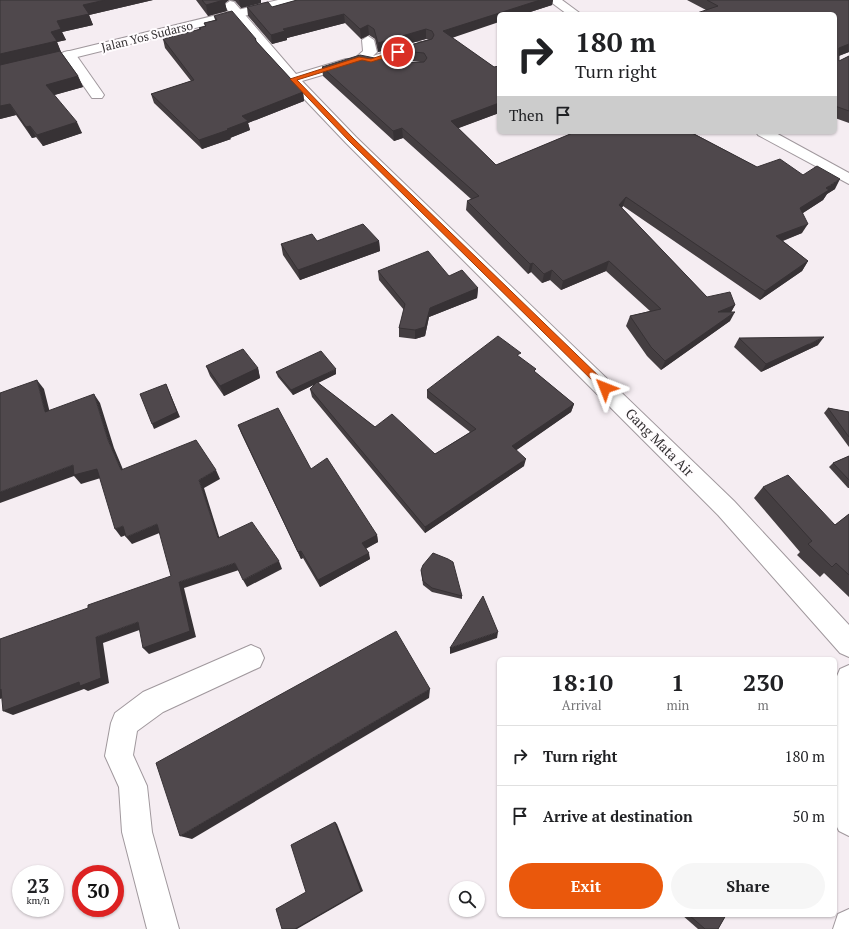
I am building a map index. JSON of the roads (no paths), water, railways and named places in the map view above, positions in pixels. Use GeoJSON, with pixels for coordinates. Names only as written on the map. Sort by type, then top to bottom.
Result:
{"type":"FeatureCollection","features":[{"type":"Feature","properties":{"kind":"main road","name":"Jalan Yos Sudarso"},"geometry":{"type":"LineString","coordinates":[[0,72],[69,55],[233,10],[250,0]]}},
{"type":"Feature","properties":{"kind":"main road","name":"Jalan Yos Sudarso"},"geometry":{"type":"LineString","coordinates":[[0,61],[233,10],[293,0]]}},
{"type":"Feature","properties":{"kind":"main road"},"geometry":{"type":"LineString","coordinates":[[554,0],[572,12]]}},
{"type":"Feature","properties":{"kind":"main road","name":"Gang Mata Air"},"geometry":{"type":"LineString","coordinates":[[233,10],[293,79],[351,140],[726,508],[849,644]]}},
{"type":"Feature","properties":{"kind":"main road"},"geometry":{"type":"LineString","coordinates":[[366,60],[370,52],[368,40]]}},
{"type":"Feature","properties":{"kind":"main road"},"geometry":{"type":"LineString","coordinates":[[293,79],[426,44]]}},
{"type":"Feature","properties":{"kind":"main road"},"geometry":{"type":"LineString","coordinates":[[69,55],[98,95]]}},
{"type":"Feature","properties":{"kind":"main road"},"geometry":{"type":"LineString","coordinates":[[366,60],[400,67]]}},
{"type":"Feature","properties":{"kind":"main road"},"geometry":{"type":"LineString","coordinates":[[768,134],[849,179]]}},
{"type":"Feature","properties":{"kind":"main road"},"geometry":{"type":"LineString","coordinates":[[163,929],[137,832],[133,786],[119,756],[125,723],[153,702],[251,658]]}},
{"type":"Feature","properties":{"kind":"main road"},"geometry":{"type":"LineString","coordinates":[[849,678],[840,722],[845,792],[849,821]]}}]}
